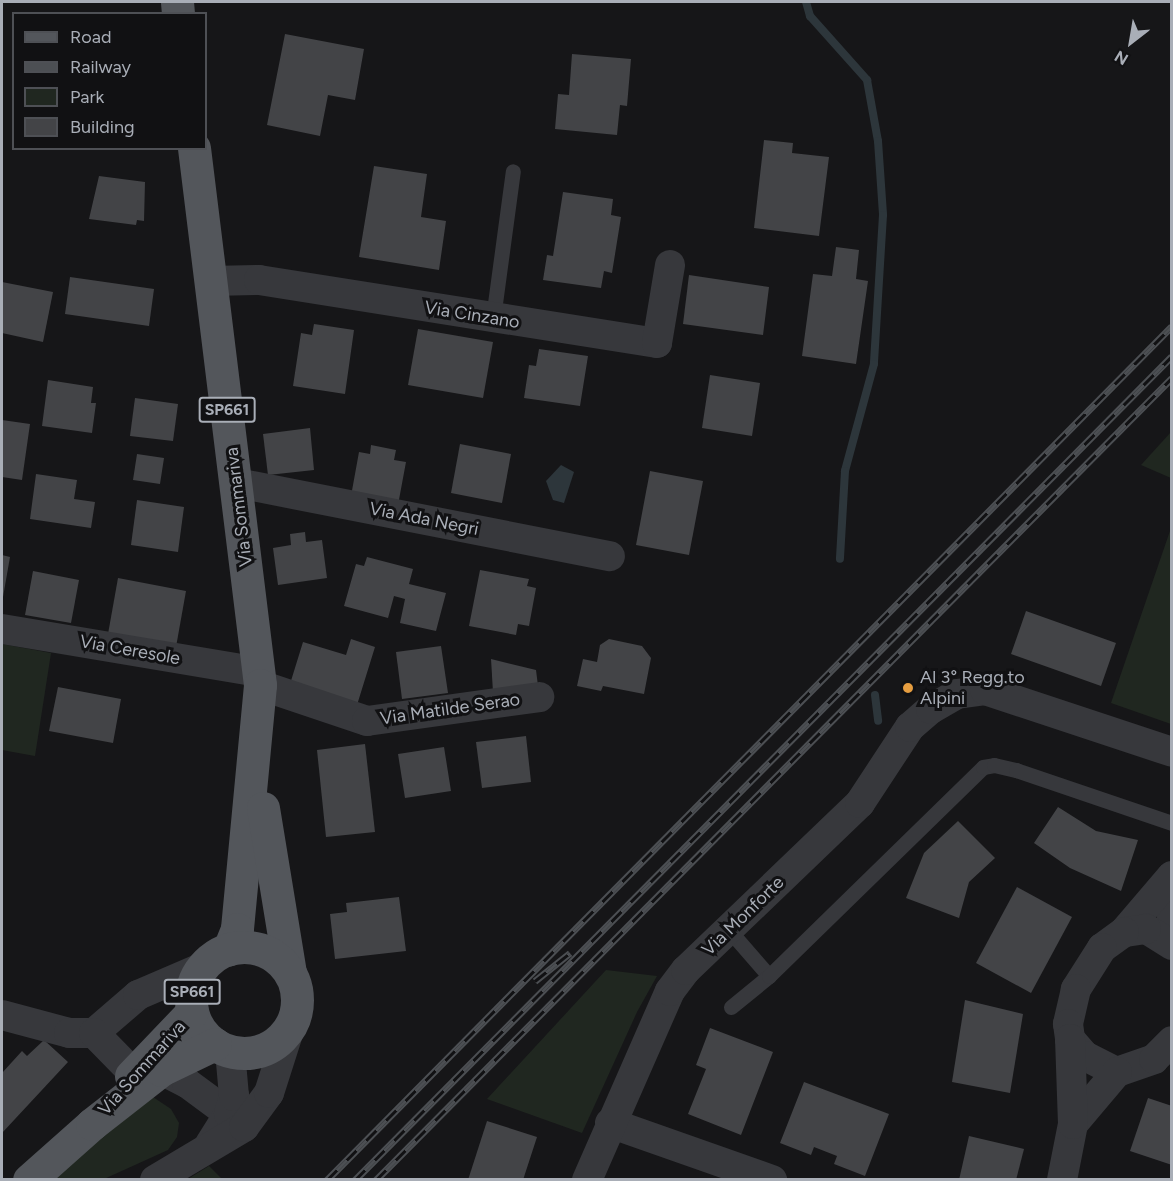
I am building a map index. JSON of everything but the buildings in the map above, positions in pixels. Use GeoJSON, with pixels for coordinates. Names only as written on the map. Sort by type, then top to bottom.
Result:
{"type":"FeatureCollection","features":[{"type":"Feature","properties":{"kind":"main road","name":"Via Sommariva"},"geometry":{"type":"LineString","coordinates":[[194,150],[237,483],[259,678],[256,759],[237,929],[229,949]]}},
{"type":"Feature","properties":{"kind":"main road","name":"Via Sommariva"},"geometry":{"type":"LineString","coordinates":[[147,1072],[222,1047],[265,1048],[291,1024],[297,1007],[256,759]]}},
{"type":"Feature","properties":{"kind":"main road","name":"SP661"},"geometry":{"type":"LineString","coordinates":[[201,968],[229,949]]}},
{"type":"Feature","properties":{"kind":"main road"},"geometry":{"type":"LineString","coordinates":[[229,949],[264,950],[279,959],[290,973]]}},
{"type":"Feature","properties":{"kind":"main road","name":"Via Sommariva"},"geometry":{"type":"LineString","coordinates":[[201,968],[192,990],[192,1012],[205,1035],[222,1047]]}},
{"type":"Feature","properties":{"kind":"main road","name":"Via Sommariva"},"geometry":{"type":"LineString","coordinates":[[29,1179],[147,1072],[192,1012]]}},
{"type":"Feature","properties":{"kind":"street","name":"Via Cinzano"},"geometry":{"type":"LineString","coordinates":[[210,281],[259,280],[657,342],[670,266]]}},
{"type":"Feature","properties":{"kind":"street","name":"Via Ada Negri"},"geometry":{"type":"LineString","coordinates":[[237,483],[610,556]]}},
{"type":"Feature","properties":{"kind":"street","name":"Via Ceresole"},"geometry":{"type":"LineString","coordinates":[[2,628],[259,678]]}},
{"type":"Feature","properties":{"kind":"street","name":"Via Matilde Serao"},"geometry":{"type":"LineString","coordinates":[[259,678],[367,721],[539,698]]}},
{"type":"Feature","properties":{"kind":"street","name":"Via Monforte"},"geometry":{"type":"LineString","coordinates":[[587,1179],[670,991],[729,930],[860,804],[910,727],[931,709],[957,694],[975,690],[997,693],[1172,752]]}},
{"type":"Feature","properties":{"kind":"street"},"geometry":{"type":"LineString","coordinates":[[1171,877],[1172,926]]}},
{"type":"Feature","properties":{"kind":"street"},"geometry":{"type":"LineString","coordinates":[[1062,1179],[1073,1124],[1068,1024],[1076,989],[1102,948],[1124,932],[1171,877]]}},
{"type":"Feature","properties":{"kind":"street"},"geometry":{"type":"LineString","coordinates":[[1124,932],[1146,929],[1172,945]]}},
{"type":"Feature","properties":{"kind":"street"},"geometry":{"type":"LineString","coordinates":[[94,1033],[138,995],[201,968]]}},
{"type":"Feature","properties":{"kind":"street"},"geometry":{"type":"LineString","coordinates":[[2,1015],[69,1033],[94,1033],[147,1072],[187,1083],[229,1114]]}},
{"type":"Feature","properties":{"kind":"street"},"geometry":{"type":"LineString","coordinates":[[155,1179],[244,1127],[269,1094],[291,1024]]}},
{"type":"Feature","properties":{"kind":"street"},"geometry":{"type":"LineString","coordinates":[[1070,1039],[1085,1056],[1117,1072]]}},
{"type":"Feature","properties":{"kind":"street"},"geometry":{"type":"LineString","coordinates":[[1073,1124],[1117,1072],[1154,1059],[1172,1041]]}},
{"type":"Feature","properties":{"kind":"street"},"geometry":{"type":"LineString","coordinates":[[207,1150],[229,1114],[235,1075],[222,1047]]}},
{"type":"Feature","properties":{"kind":"street"},"geometry":{"type":"LineString","coordinates":[[610,1123],[772,1179]]}},
{"type":"Feature","properties":{"kind":"lane"},"geometry":{"type":"LineString","coordinates":[[493,318],[513,171]]}},
{"type":"Feature","properties":{"kind":"lane"},"geometry":{"type":"LineString","coordinates":[[731,1008],[769,976],[984,767],[994,765],[1016,770],[1172,823]]}},
{"type":"Feature","properties":{"kind":"lane"},"geometry":{"type":"LineString","coordinates":[[729,930],[769,976]]}},
{"type":"Feature","properties":{"kind":"green space"},"geometry":{"type":"Polygon","coordinates":[[[1171,432],[1171,478],[1141,465],[1171,432]]]}},
{"type":"Feature","properties":{"kind":"green space"},"geometry":{"type":"Polygon","coordinates":[[[1171,528],[1171,724],[1111,703],[1171,528]]]}},
{"type":"Feature","properties":{"kind":"green space"},"geometry":{"type":"Polygon","coordinates":[[[2,644],[51,653],[35,756],[2,750],[2,644]]]}},
{"type":"Feature","properties":{"kind":"green space"},"geometry":{"type":"Polygon","coordinates":[[[606,970],[657,976],[637,1012],[582,1133],[487,1099],[606,970]]]}},
{"type":"Feature","properties":{"kind":"green space"},"geometry":{"type":"Polygon","coordinates":[[[153,1097],[171,1109],[179,1123],[177,1137],[168,1150],[104,1179],[49,1180],[153,1097]]]}},
{"type":"Feature","properties":{"kind":"green space"},"geometry":{"type":"Polygon","coordinates":[[[209,1166],[222,1179],[188,1179],[209,1166]]]}},
{"type":"Feature","properties":{"kind":"shaded area"},"geometry":{"type":"Polygon","coordinates":[[[561,465],[574,472],[564,503],[553,500],[546,481],[561,465]]]}},
{"type":"Feature","properties":{"kind":"waterway"},"geometry":{"type":"LineString","coordinates":[[806,2],[810,16],[867,80],[878,141],[883,215],[874,364],[845,471],[840,559]]}},
{"type":"Feature","properties":{"kind":"waterway"},"geometry":{"type":"LineString","coordinates":[[875,695],[878,721]]}},
{"type":"Feature","properties":{"kind":"railway"},"geometry":{"type":"LineString","coordinates":[[327,1180],[1172,326]]}},
{"type":"Feature","properties":{"kind":"railway"},"geometry":{"type":"LineString","coordinates":[[355,1180],[1172,356]]}},
{"type":"Feature","properties":{"kind":"railway"},"geometry":{"type":"LineString","coordinates":[[376,1180],[1172,378]]}},
{"type":"Feature","properties":{"kind":"railway"},"geometry":{"type":"LineString","coordinates":[[535,981],[570,953]]}},
{"type":"Feature","properties":{"kind":"place","name":"Al 3° Regg.to Alpini"},"geometry":{"type":"Point","coordinates":[908,688]}}]}
